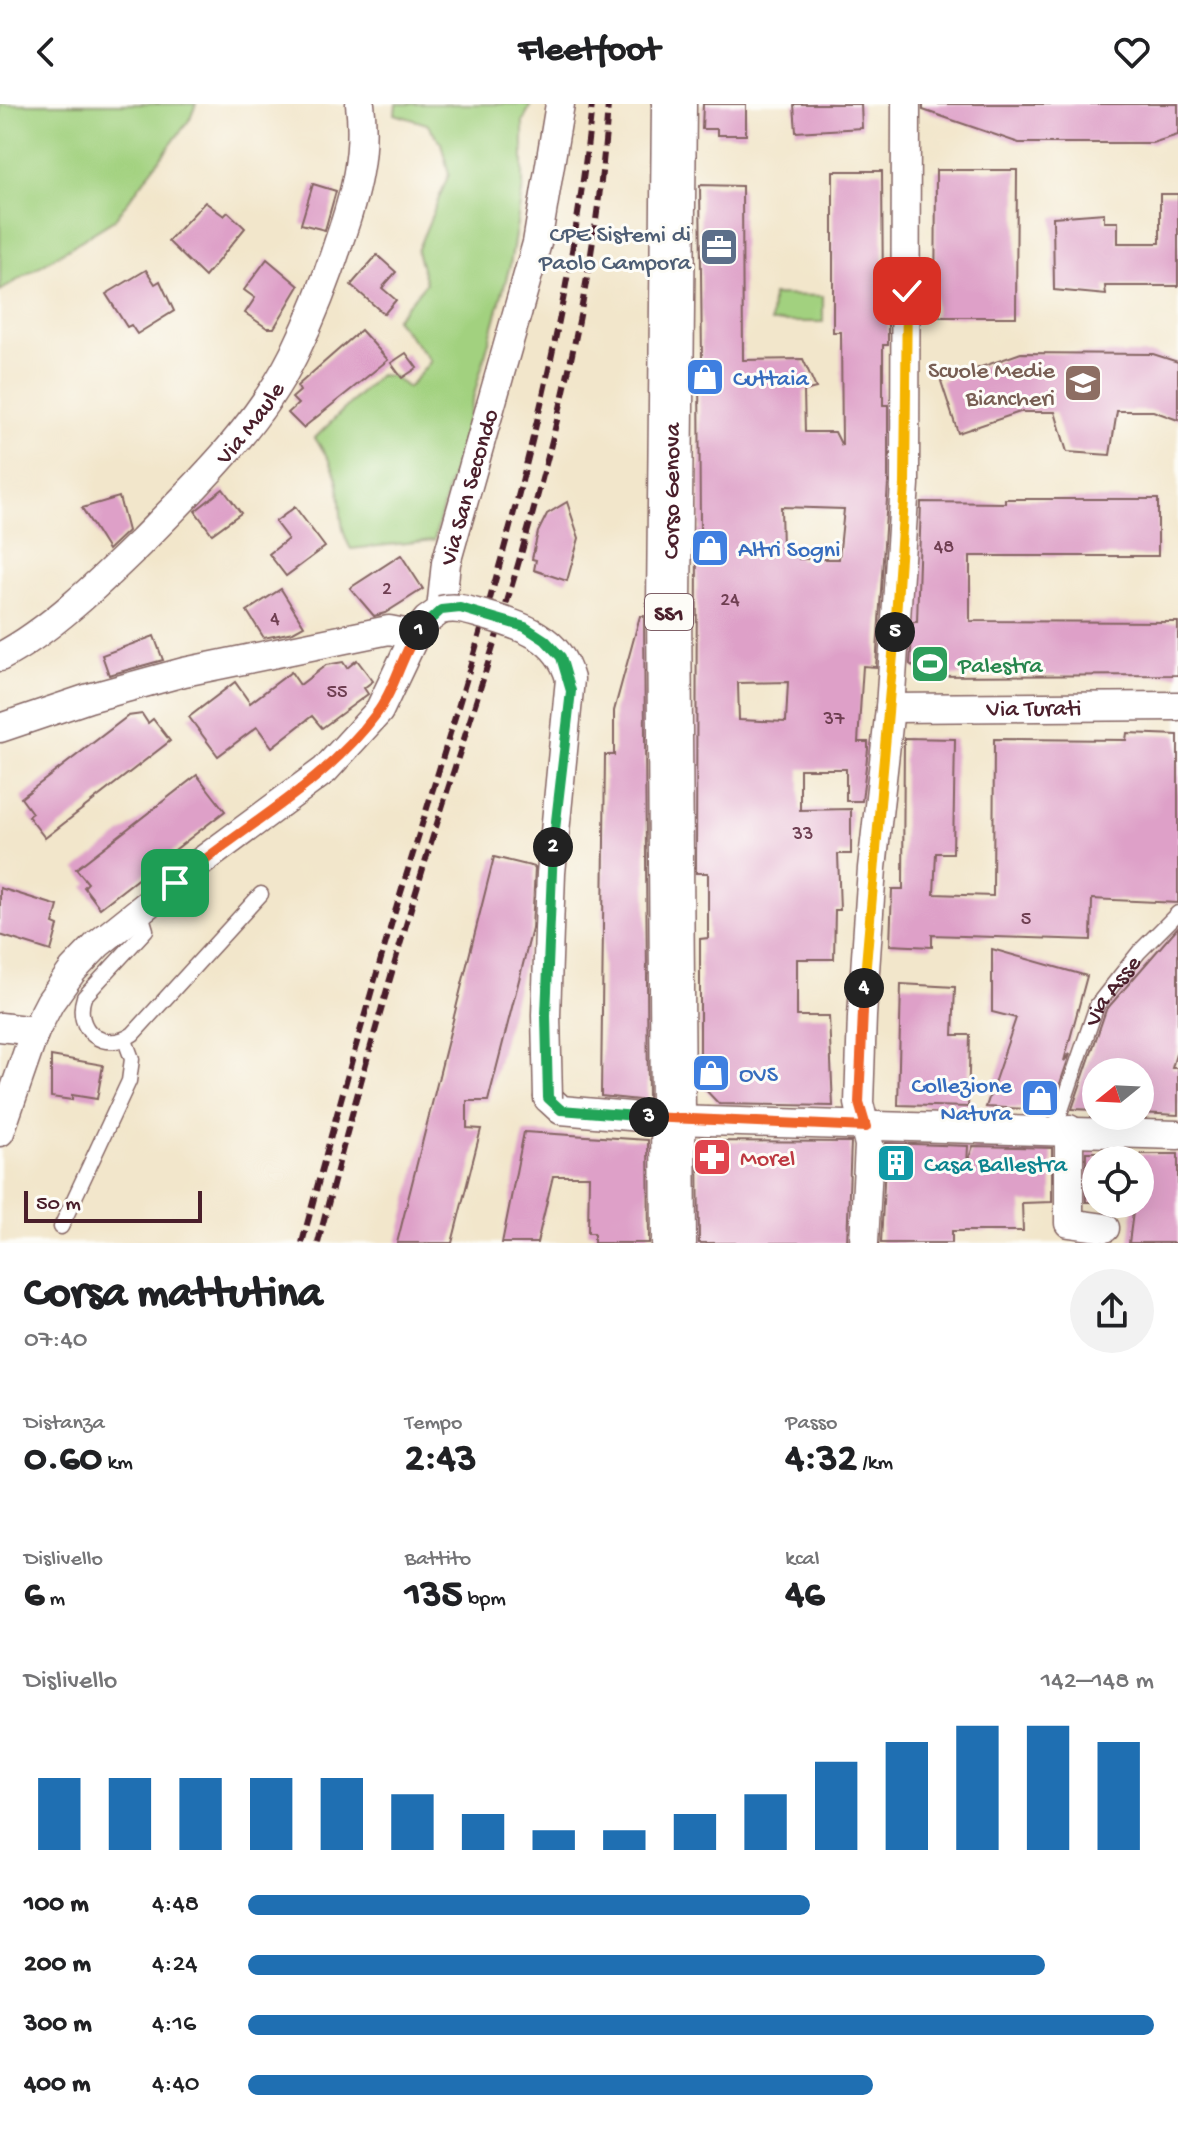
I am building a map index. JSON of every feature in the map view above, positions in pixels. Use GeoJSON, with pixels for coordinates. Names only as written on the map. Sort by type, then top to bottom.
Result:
{"type":"FeatureCollection","features":[{"type":"Feature","properties":{"kind":"main road","name":"Corso Genova"},"geometry":{"type":"LineString","coordinates":[[674,104],[669,615],[675,1120]]}},
{"type":"Feature","properties":{"kind":"main road","name":"SS1"},"geometry":{"type":"LineString","coordinates":[[674,1243],[675,1120]]}},
{"type":"Feature","properties":{"kind":"street","name":"Via Maule"},"geometry":{"type":"LineString","coordinates":[[0,657],[19,647],[110,572],[164,518],[236,442],[293,356],[327,278],[355,193],[364,137],[360,104]]}},
{"type":"Feature","properties":{"kind":"street","name":"Via San Secondo"},"geometry":{"type":"LineString","coordinates":[[441,610],[446,563],[537,243],[560,104]]}},
{"type":"Feature","properties":{"kind":"street"},"geometry":{"type":"LineString","coordinates":[[864,1243],[866,1127],[859,1103],[862,1016],[872,868],[890,708],[905,484],[906,104]]}},
{"type":"Feature","properties":{"kind":"street"},"geometry":{"type":"LineString","coordinates":[[0,1132],[13,1085],[35,1031],[50,1002],[73,970],[98,944],[140,910],[325,770],[379,711],[415,635],[427,620],[441,610],[460,608],[535,632],[561,657],[570,679],[551,873],[546,1015],[548,1098],[561,1110],[675,1120],[866,1127],[1062,1129],[1178,1135]]}},
{"type":"Feature","properties":{"kind":"street"},"geometry":{"type":"LineString","coordinates":[[0,728],[89,698],[184,672],[389,630],[415,635]]}},
{"type":"Feature","properties":{"kind":"street","name":"Via Turati"},"geometry":{"type":"LineString","coordinates":[[890,708],[1178,706]]}},
{"type":"Feature","properties":{"kind":"street"},"geometry":{"type":"LineString","coordinates":[[0,1027],[35,1031]]}},
{"type":"Feature","properties":{"kind":"street","name":"Via Asse"},"geometry":{"type":"LineString","coordinates":[[1062,1129],[1069,1223],[1105,1228]]}},
{"type":"Feature","properties":{"kind":"lane"},"geometry":{"type":"LineString","coordinates":[[140,910],[146,930],[84,997],[81,1006],[83,1025],[97,1039],[116,1043],[125,1040],[261,894]]}},
{"type":"Feature","properties":{"kind":"lane","name":"Via Asse"},"geometry":{"type":"LineString","coordinates":[[1062,1129],[1097,1005],[1139,952],[1178,913]]}},
{"type":"Feature","properties":{"kind":"lane"},"geometry":{"type":"LineString","coordinates":[[61,1227],[129,1081],[132,1059],[125,1040]]}},
{"type":"Feature","properties":{"kind":"green space"},"geometry":{"type":"Polygon","coordinates":[[[0,104],[196,104],[190,119],[114,220],[0,291],[0,104]]]}},
{"type":"Feature","properties":{"kind":"green space"},"geometry":{"type":"Polygon","coordinates":[[[396,104],[531,104],[523,122],[523,187],[510,265],[434,540],[351,549],[344,532],[335,474],[315,438],[379,375],[392,376],[408,388],[431,361],[395,319],[426,283],[417,251],[449,174],[441,143],[427,124],[395,114],[396,104]]]}},
{"type":"Feature","properties":{"kind":"green space"},"geometry":{"type":"Polygon","coordinates":[[[772,295],[823,296],[823,322],[771,322],[772,295]]]}},
{"type":"Feature","properties":{"kind":"building"},"geometry":{"type":"Polygon","coordinates":[[[703,104],[746,104],[746,135],[717,135],[717,129],[702,129],[703,104]]]}},
{"type":"Feature","properties":{"kind":"building"},"geometry":{"type":"Polygon","coordinates":[[[794,104],[861,104],[862,128],[796,132],[794,104]]]}},
{"type":"Feature","properties":{"kind":"building"},"geometry":{"type":"Polygon","coordinates":[[[923,104],[1178,104],[1178,135],[1152,143],[1019,143],[923,110],[923,104]]]}},
{"type":"Feature","properties":{"kind":"building"},"geometry":{"type":"Polygon","coordinates":[[[936,170],[1017,170],[1016,317],[935,317],[936,170]]]}},
{"type":"Feature","properties":{"kind":"building"},"geometry":{"type":"Polygon","coordinates":[[[833,171],[882,171],[883,295],[888,295],[888,345],[883,345],[883,405],[888,405],[888,483],[876,667],[863,666],[858,742],[868,742],[868,749],[862,801],[846,801],[846,769],[800,769],[800,810],[851,809],[851,854],[838,854],[840,910],[835,910],[834,959],[797,959],[797,1016],[829,1016],[833,1106],[719,1104],[700,1084],[700,939],[708,938],[708,873],[696,873],[697,530],[700,530],[699,360],[702,360],[700,185],[742,186],[743,360],[803,359],[816,388],[804,391],[805,432],[835,432],[842,446],[841,332],[833,332],[833,171]],[[781,507],[782,549],[799,549],[799,559],[839,559],[844,509],[781,507]],[[788,682],[738,683],[739,720],[786,722],[788,682]]]}},
{"type":"Feature","properties":{"kind":"building"},"geometry":{"type":"Polygon","coordinates":[[[313,184],[336,191],[325,230],[301,224],[313,184]]]}},
{"type":"Feature","properties":{"kind":"building"},"geometry":{"type":"Polygon","coordinates":[[[1160,194],[1178,194],[1178,286],[1105,286],[1106,295],[1054,290],[1053,217],[1104,213],[1104,222],[1118,222],[1118,243],[1160,243],[1160,194]]]}},
{"type":"Feature","properties":{"kind":"building"},"geometry":{"type":"Polygon","coordinates":[[[205,202],[224,216],[228,212],[245,228],[205,277],[168,241],[205,202]]]}},
{"type":"Feature","properties":{"kind":"building"},"geometry":{"type":"Polygon","coordinates":[[[377,255],[396,272],[382,288],[396,300],[384,314],[351,285],[377,255]]]}},
{"type":"Feature","properties":{"kind":"building"},"geometry":{"type":"Polygon","coordinates":[[[267,259],[299,286],[274,328],[267,328],[245,313],[255,298],[244,290],[267,259]]]}},
{"type":"Feature","properties":{"kind":"building"},"geometry":{"type":"Polygon","coordinates":[[[146,270],[155,284],[160,281],[174,311],[137,334],[131,325],[127,327],[106,294],[146,270]]]}},
{"type":"Feature","properties":{"kind":"building"},"geometry":{"type":"Polygon","coordinates":[[[361,330],[388,360],[303,428],[288,413],[298,404],[292,398],[300,391],[297,386],[361,330]]]}},
{"type":"Feature","properties":{"kind":"building"},"geometry":{"type":"Polygon","coordinates":[[[406,353],[417,368],[402,378],[391,363],[406,353]]]}},
{"type":"Feature","properties":{"kind":"building"},"geometry":{"type":"Polygon","coordinates":[[[1021,353],[1153,354],[1178,362],[1178,420],[1153,411],[1117,411],[1110,455],[1067,452],[1055,412],[1020,412],[958,433],[941,381],[1021,353]]]}},
{"type":"Feature","properties":{"kind":"building"},"geometry":{"type":"Polygon","coordinates":[[[223,489],[241,513],[212,534],[195,511],[223,489]]]}},
{"type":"Feature","properties":{"kind":"building"},"geometry":{"type":"Polygon","coordinates":[[[119,497],[128,531],[108,550],[82,508],[119,497]]]}},
{"type":"Feature","properties":{"kind":"building"},"geometry":{"type":"Polygon","coordinates":[[[1005,499],[1158,499],[1158,556],[970,556],[970,621],[1178,622],[1178,675],[925,676],[910,664],[913,622],[917,622],[921,502],[1005,503],[1005,499]]]}},
{"type":"Feature","properties":{"kind":"building"},"geometry":{"type":"Polygon","coordinates":[[[567,502],[579,538],[567,581],[534,570],[536,560],[532,559],[538,532],[547,514],[567,502]]]}},
{"type":"Feature","properties":{"kind":"building"},"geometry":{"type":"Polygon","coordinates":[[[295,507],[325,547],[286,576],[269,554],[288,539],[275,522],[295,507]]]}},
{"type":"Feature","properties":{"kind":"building"},"geometry":{"type":"Polygon","coordinates":[[[401,555],[423,589],[385,613],[374,616],[350,588],[401,555]]]}},
{"type":"Feature","properties":{"kind":"building"},"geometry":{"type":"Polygon","coordinates":[[[281,589],[304,626],[293,632],[264,638],[247,611],[281,589]]]}},
{"type":"Feature","properties":{"kind":"building"},"geometry":{"type":"Polygon","coordinates":[[[640,616],[644,616],[648,1101],[601,1096],[605,755],[614,755],[614,711],[640,616]]]}},
{"type":"Feature","properties":{"kind":"building"},"geometry":{"type":"Polygon","coordinates":[[[154,636],[163,660],[109,675],[102,655],[154,636]]]}},
{"type":"Feature","properties":{"kind":"building"},"geometry":{"type":"Polygon","coordinates":[[[357,660],[373,681],[364,688],[368,694],[322,728],[312,716],[272,747],[257,727],[218,756],[189,717],[235,682],[250,703],[291,672],[300,685],[326,665],[343,662],[347,668],[357,660]]]}},
{"type":"Feature","properties":{"kind":"building"},"geometry":{"type":"Polygon","coordinates":[[[142,714],[148,723],[153,719],[170,741],[45,838],[28,816],[32,813],[21,798],[128,716],[142,714]]]}},
{"type":"Feature","properties":{"kind":"building"},"geometry":{"type":"Polygon","coordinates":[[[1127,733],[1178,735],[1178,903],[1092,899],[1091,940],[932,935],[932,947],[890,945],[892,889],[903,889],[904,738],[955,739],[953,853],[936,853],[934,894],[993,896],[994,739],[1126,740],[1127,733]]]}},
{"type":"Feature","properties":{"kind":"building"},"geometry":{"type":"Polygon","coordinates":[[[197,775],[225,811],[100,908],[84,887],[88,883],[76,869],[197,775]]]}},
{"type":"Feature","properties":{"kind":"building"},"geometry":{"type":"Polygon","coordinates":[[[494,857],[535,867],[532,929],[488,1101],[467,1101],[467,1128],[481,1129],[452,1243],[397,1243],[494,857]]]}},
{"type":"Feature","properties":{"kind":"building"},"geometry":{"type":"Polygon","coordinates":[[[0,888],[58,906],[53,924],[58,926],[51,951],[0,935],[0,888]]]}},
{"type":"Feature","properties":{"kind":"building"},"geometry":{"type":"Polygon","coordinates":[[[1178,927],[1178,1047],[1172,1068],[1178,1068],[1178,1115],[1154,1114],[1154,1058],[1090,1058],[1106,1010],[1178,927]]]}},
{"type":"Feature","properties":{"kind":"building"},"geometry":{"type":"Polygon","coordinates":[[[992,949],[1087,976],[1064,1061],[1070,1054],[1051,1110],[986,1107],[1016,1018],[992,1012],[992,949]]]}},
{"type":"Feature","properties":{"kind":"building"},"geometry":{"type":"Polygon","coordinates":[[[901,984],[955,987],[953,1035],[970,1035],[968,1107],[898,1105],[901,984]]]}},
{"type":"Feature","properties":{"kind":"building"},"geometry":{"type":"Polygon","coordinates":[[[51,1056],[103,1065],[97,1099],[72,1095],[72,1100],[51,1097],[51,1056]]]}},
{"type":"Feature","properties":{"kind":"building"},"geometry":{"type":"Polygon","coordinates":[[[1082,1080],[1082,1109],[1072,1109],[1082,1080]]]}},
{"type":"Feature","properties":{"kind":"building"},"geometry":{"type":"Polygon","coordinates":[[[524,1132],[648,1140],[649,1243],[594,1243],[594,1233],[588,1233],[589,1176],[553,1176],[537,1243],[502,1243],[524,1132]]]}},
{"type":"Feature","properties":{"kind":"building"},"geometry":{"type":"Polygon","coordinates":[[[698,1141],[851,1142],[847,1243],[699,1243],[698,1141]]]}},
{"type":"Feature","properties":{"kind":"building"},"geometry":{"type":"Polygon","coordinates":[[[886,1143],[968,1146],[967,1164],[973,1146],[1052,1148],[1052,1202],[1022,1203],[1023,1231],[952,1231],[952,1243],[881,1243],[886,1143]]]}},
{"type":"Feature","properties":{"kind":"building"},"geometry":{"type":"Polygon","coordinates":[[[1154,1154],[1178,1154],[1178,1243],[1129,1243],[1132,1218],[1154,1218],[1154,1154]]]}},
{"type":"Feature","properties":{"kind":"railway"},"geometry":{"type":"LineString","coordinates":[[302,1243],[376,977],[517,501],[562,305],[592,104]]}},
{"type":"Feature","properties":{"kind":"railway"},"geometry":{"type":"LineString","coordinates":[[318,1243],[400,945],[506,604],[552,440],[588,274],[608,104]]}},
{"type":"Feature","properties":{"kind":"place","name":"CPE Sistemi di Paolo Campora"},"geometry":{"type":"Point","coordinates":[719,247]}},
{"type":"Feature","properties":{"kind":"place","name":"Cuttaia"},"geometry":{"type":"Point","coordinates":[705,377]}},
{"type":"Feature","properties":{"kind":"place","name":"Scuole Medie Biancheri"},"geometry":{"type":"Point","coordinates":[1083,383]}},
{"type":"Feature","properties":{"kind":"place","name":"Altri Sogni"},"geometry":{"type":"Point","coordinates":[710,548]}},
{"type":"Feature","properties":{"kind":"place","name":"Palestra"},"geometry":{"type":"Point","coordinates":[930,664]}},
{"type":"Feature","properties":{"kind":"place","name":"OVS"},"geometry":{"type":"Point","coordinates":[711,1073]}},
{"type":"Feature","properties":{"kind":"place","name":"Collezione Natura"},"geometry":{"type":"Point","coordinates":[1040,1098]}},
{"type":"Feature","properties":{"kind":"place","name":"Morel"},"geometry":{"type":"Point","coordinates":[712,1157]}},
{"type":"Feature","properties":{"kind":"place","name":"Casa Ballestra"},"geometry":{"type":"Point","coordinates":[896,1163]}},
{"type":"Feature","properties":{"kind":"route"},"geometry":{"type":"LineString","coordinates":[[175,883],[325,770],[354,741],[379,711],[415,635],[434,614],[460,608],[525,627],[545,640],[561,657],[570,679],[571,691],[556,798],[551,873],[546,1015],[548,1098],[561,1110],[675,1120],[866,1127],[859,1103],[862,1016],[872,868],[890,708],[905,492],[907,291]]}}]}
